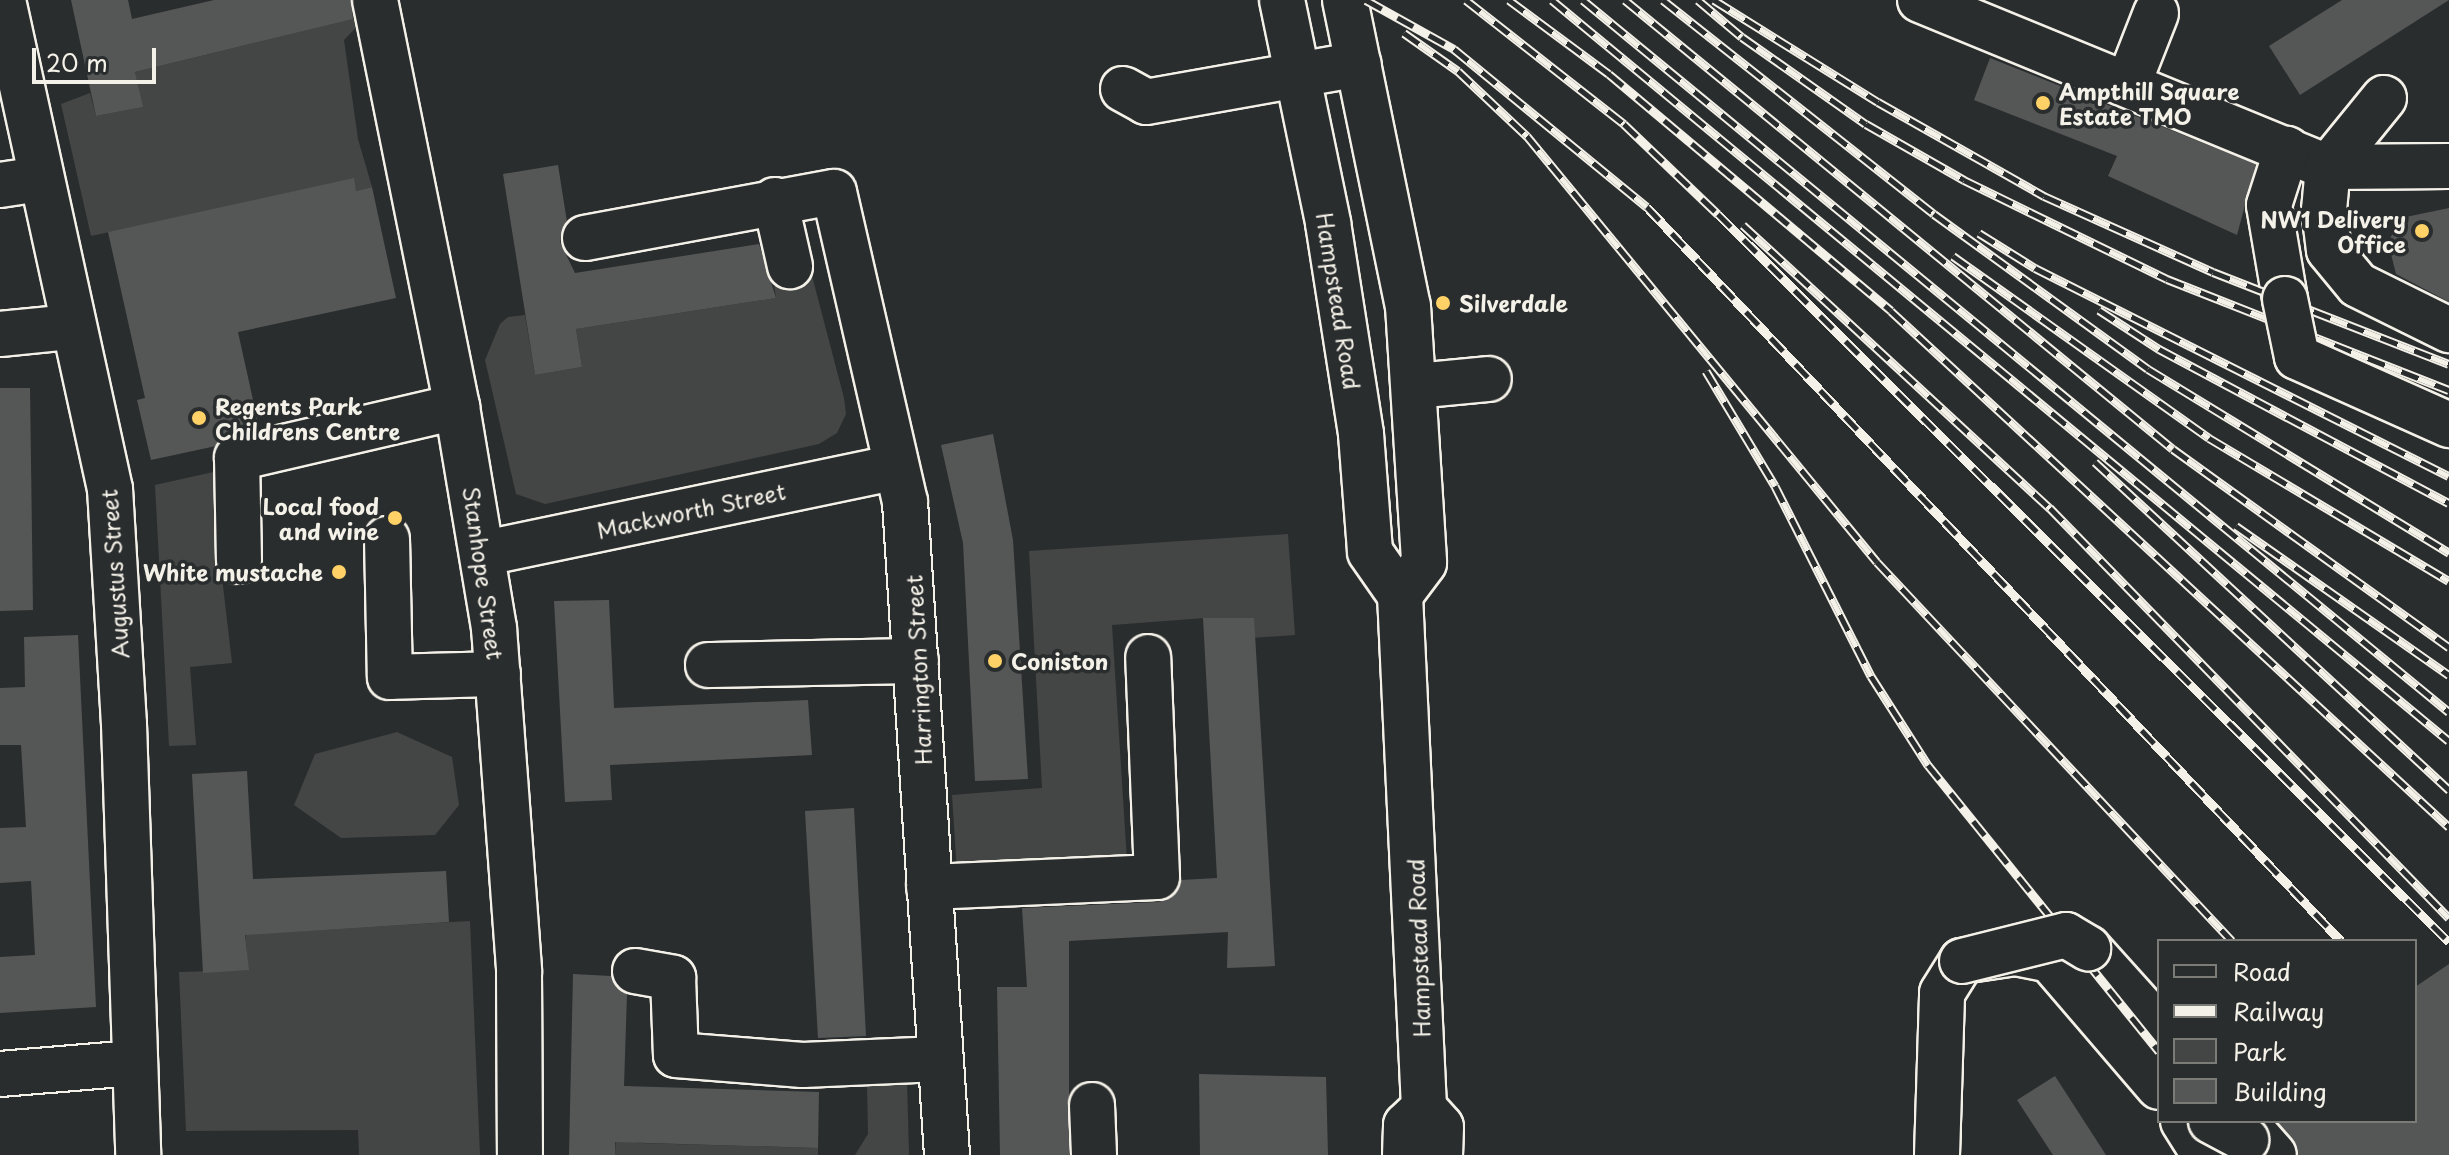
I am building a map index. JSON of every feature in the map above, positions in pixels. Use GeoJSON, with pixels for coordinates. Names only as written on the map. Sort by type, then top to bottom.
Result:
{"type":"FeatureCollection","features":[{"type":"Feature","properties":{"kind":"main road","name":"Augustus Street"},"geometry":{"type":"LineString","coordinates":[[3,0],[20,182],[72,327],[110,489],[124,724],[138,1155]]}},
{"type":"Feature","properties":{"kind":"main road","name":"Stanhope Street"},"geometry":{"type":"LineString","coordinates":[[375,0],[485,553],[498,674],[519,972],[520,1155]]}},
{"type":"Feature","properties":{"kind":"main road","name":"Hampstead Road"},"geometry":{"type":"LineString","coordinates":[[1282,0],[1328,223],[1361,434],[1370,552],[1400,595],[1424,1108],[1441,1127],[1440,1155]]}},
{"type":"Feature","properties":{"kind":"main road"},"geometry":{"type":"LineString","coordinates":[[1345,0],[1408,306],[1424,563],[1400,595]]}},
{"type":"Feature","properties":{"kind":"main road"},"geometry":{"type":"LineString","coordinates":[[1920,0],[2129,82],[2328,167],[2449,166]]}},
{"type":"Feature","properties":{"kind":"main road"},"geometry":{"type":"LineString","coordinates":[[2129,82],[2156,13]]}},
{"type":"Feature","properties":{"kind":"main road"},"geometry":{"type":"LineString","coordinates":[[1123,89],[1146,102],[1298,76],[1357,57]]}},
{"type":"Feature","properties":{"kind":"main road"},"geometry":{"type":"LineString","coordinates":[[2384,98],[2328,167],[2324,210],[2329,250],[2358,285],[2430,322]]}},
{"type":"Feature","properties":{"kind":"main road"},"geometry":{"type":"LineString","coordinates":[[2287,149],[2269,205],[2297,357],[2449,425]]}},
{"type":"Feature","properties":{"kind":"main road","name":"Harrington Street"},"geometry":{"type":"LineString","coordinates":[[775,200],[834,192],[907,517],[947,1155]]}},
{"type":"Feature","properties":{"kind":"main road"},"geometry":{"type":"LineString","coordinates":[[585,238],[775,200],[790,266]]}},
{"type":"Feature","properties":{"kind":"main road"},"geometry":{"type":"LineString","coordinates":[[0,334],[72,327]]}},
{"type":"Feature","properties":{"kind":"main road"},"geometry":{"type":"LineString","coordinates":[[1415,386],[1489,379]]}},
{"type":"Feature","properties":{"kind":"main road"},"geometry":{"type":"LineString","coordinates":[[239,561],[237,458],[457,407]]}},
{"type":"Feature","properties":{"kind":"main road","name":"Mackworth Street"},"geometry":{"type":"LineString","coordinates":[[485,553],[896,467]]}},
{"type":"Feature","properties":{"kind":"main road"},"geometry":{"type":"LineString","coordinates":[[387,539],[390,677],[498,674]]}},
{"type":"Feature","properties":{"kind":"main road"},"geometry":{"type":"LineString","coordinates":[[929,887],[1157,877],[1148,657]]}},
{"type":"Feature","properties":{"kind":"main road"},"geometry":{"type":"LineString","coordinates":[[708,665],[916,661]]}},
{"type":"Feature","properties":{"kind":"main road"},"geometry":{"type":"LineString","coordinates":[[1937,1154],[1942,993],[1962,961],[2066,935],[2088,948],[2157,1025]]}},
{"type":"Feature","properties":{"kind":"main road"},"geometry":{"type":"LineString","coordinates":[[1962,961],[2015,953],[2050,960],[2157,1085]]}},
{"type":"Feature","properties":{"kind":"main road"},"geometry":{"type":"LineString","coordinates":[[635,971],[673,978],[676,1055],[803,1065],[939,1059]]}},
{"type":"Feature","properties":{"kind":"main road"},"geometry":{"type":"LineString","coordinates":[[0,1074],[135,1063]]}},
{"type":"Feature","properties":{"kind":"main road"},"geometry":{"type":"LineString","coordinates":[[1092,1105],[1094,1155]]}},
{"type":"Feature","properties":{"kind":"main road"},"geometry":{"type":"LineString","coordinates":[[1405,1155],[1406,1125],[1424,1108]]}},
{"type":"Feature","properties":{"kind":"main road"},"geometry":{"type":"LineString","coordinates":[[2184,1123],[2204,1155]]}},
{"type":"Feature","properties":{"kind":"green space"},"geometry":{"type":"Polygon","coordinates":[[[368,15],[344,40],[358,139],[372,187],[356,191],[353,179],[91,236],[61,104],[90,93],[96,116],[142,107],[135,72],[368,15]]]}},
{"type":"Feature","properties":{"kind":"green space"},"geometry":{"type":"Polygon","coordinates":[[[811,272],[844,398],[846,414],[837,433],[819,444],[545,504],[516,494],[485,360],[500,324],[508,317],[525,315],[535,375],[582,367],[576,329],[776,298],[773,278],[811,272]]]}},
{"type":"Feature","properties":{"kind":"green space"},"geometry":{"type":"Polygon","coordinates":[[[227,469],[221,569],[232,663],[190,667],[196,745],[169,746],[155,485],[227,469]]]}},
{"type":"Feature","properties":{"kind":"green space"},"geometry":{"type":"Polygon","coordinates":[[[1288,534],[1295,635],[1208,641],[1205,618],[1112,625],[1127,861],[957,872],[952,795],[1042,788],[1029,551],[1288,534]]]}},
{"type":"Feature","properties":{"kind":"green space"},"geometry":{"type":"Polygon","coordinates":[[[397,732],[452,757],[459,805],[435,835],[341,838],[294,805],[315,754],[397,732]]]}},
{"type":"Feature","properties":{"kind":"green space"},"geometry":{"type":"Polygon","coordinates":[[[470,921],[480,1155],[359,1155],[358,1130],[186,1131],[179,972],[248,970],[245,928],[270,933],[470,921]]]}},
{"type":"Feature","properties":{"kind":"green space"},"geometry":{"type":"Polygon","coordinates":[[[907,1081],[909,1155],[855,1155],[868,1134],[867,1084],[907,1081]]]}},
{"type":"Feature","properties":{"kind":"green space"},"geometry":{"type":"Polygon","coordinates":[[[616,1133],[638,1143],[818,1148],[818,1155],[615,1155],[616,1133]]]}},
{"type":"Feature","properties":{"kind":"building"},"geometry":{"type":"Polygon","coordinates":[[[71,0],[128,0],[132,19],[214,0],[351,0],[353,19],[135,72],[143,107],[96,116],[71,0]]]}},
{"type":"Feature","properties":{"kind":"building"},"geometry":{"type":"Polygon","coordinates":[[[2342,0],[2449,0],[2300,95],[2269,46],[2342,0]]]}},
{"type":"Feature","properties":{"kind":"building"},"geometry":{"type":"Polygon","coordinates":[[[1990,58],[2256,164],[2237,235],[2108,176],[2117,156],[1974,100],[1990,58]]]}},
{"type":"Feature","properties":{"kind":"building"},"geometry":{"type":"Polygon","coordinates":[[[558,165],[567,222],[560,242],[575,273],[759,244],[776,298],[576,329],[582,367],[535,375],[503,174],[558,165]]]}},
{"type":"Feature","properties":{"kind":"building"},"geometry":{"type":"Polygon","coordinates":[[[354,178],[356,191],[372,187],[396,298],[238,332],[259,427],[231,434],[216,446],[151,460],[137,400],[145,398],[108,232],[354,178]]]}},
{"type":"Feature","properties":{"kind":"building"},"geometry":{"type":"Polygon","coordinates":[[[2449,208],[2449,302],[2396,274],[2388,242],[2401,218],[2449,208]]]}},
{"type":"Feature","properties":{"kind":"building"},"geometry":{"type":"Polygon","coordinates":[[[0,388],[30,388],[33,610],[0,611],[0,388]]]}},
{"type":"Feature","properties":{"kind":"building","name":"Coniston"},"geometry":{"type":"Polygon","coordinates":[[[993,434],[1013,540],[1028,779],[975,781],[963,543],[941,445],[993,434]]]}},
{"type":"Feature","properties":{"kind":"building"},"geometry":{"type":"Polygon","coordinates":[[[609,600],[614,708],[808,700],[812,755],[610,765],[612,800],[565,802],[554,601],[609,600]]]}},
{"type":"Feature","properties":{"kind":"building"},"geometry":{"type":"Polygon","coordinates":[[[1203,618],[1254,618],[1275,966],[1227,968],[1228,932],[1069,941],[1069,1155],[1000,1155],[997,987],[1027,987],[1022,908],[1158,902],[1171,898],[1181,880],[1217,878],[1203,618]]]}},
{"type":"Feature","properties":{"kind":"building"},"geometry":{"type":"Polygon","coordinates":[[[78,635],[96,1007],[0,1013],[0,957],[35,955],[31,881],[0,883],[0,828],[26,827],[21,745],[0,745],[0,688],[25,687],[24,637],[78,635]]]}},
{"type":"Feature","properties":{"kind":"building"},"geometry":{"type":"Polygon","coordinates":[[[247,771],[253,879],[446,871],[449,922],[245,935],[249,970],[203,973],[192,774],[247,771]]]}},
{"type":"Feature","properties":{"kind":"building"},"geometry":{"type":"Polygon","coordinates":[[[854,808],[866,1036],[818,1038],[805,811],[854,808]]]}},
{"type":"Feature","properties":{"kind":"building"},"geometry":{"type":"Polygon","coordinates":[[[2449,964],[2449,1155],[2298,1155],[2278,1123],[2417,1123],[2417,986],[2449,964]]]}},
{"type":"Feature","properties":{"kind":"building"},"geometry":{"type":"Polygon","coordinates":[[[573,974],[611,976],[627,994],[624,1086],[819,1092],[818,1148],[615,1142],[615,1155],[569,1155],[573,974]]]}},
{"type":"Feature","properties":{"kind":"building"},"geometry":{"type":"Polygon","coordinates":[[[1199,1074],[1326,1077],[1328,1155],[1200,1155],[1199,1074]]]}},
{"type":"Feature","properties":{"kind":"building"},"geometry":{"type":"Polygon","coordinates":[[[2055,1076],[2106,1155],[2053,1155],[2017,1100],[2055,1076]]]}},
{"type":"Feature","properties":{"kind":"railway"},"geometry":{"type":"LineString","coordinates":[[1366,0],[1454,49],[1647,207],[2339,939]]}},
{"type":"Feature","properties":{"kind":"railway"},"geometry":{"type":"LineString","coordinates":[[1466,0],[1624,124],[1718,214],[2449,942]]}},
{"type":"Feature","properties":{"kind":"railway"},"geometry":{"type":"LineString","coordinates":[[1509,0],[1609,74],[1891,311],[2449,827]]}},
{"type":"Feature","properties":{"kind":"railway"},"geometry":{"type":"LineString","coordinates":[[1552,0],[2449,741]]}},
{"type":"Feature","properties":{"kind":"railway"},"geometry":{"type":"LineString","coordinates":[[1583,0],[2449,712]]}},
{"type":"Feature","properties":{"kind":"railway"},"geometry":{"type":"LineString","coordinates":[[1625,0],[2173,449],[2449,647]]}},
{"type":"Feature","properties":{"kind":"railway"},"geometry":{"type":"LineString","coordinates":[[1663,0],[1934,214],[2148,369],[2449,553]]}},
{"type":"Feature","properties":{"kind":"railway"},"geometry":{"type":"LineString","coordinates":[[1698,0],[1742,37],[1866,124],[1964,180],[2167,279],[2449,390]]}},
{"type":"Feature","properties":{"kind":"railway"},"geometry":{"type":"LineString","coordinates":[[1714,0],[1878,102],[2044,196],[2213,272],[2449,364]]}},
{"type":"Feature","properties":{"kind":"railway"},"geometry":{"type":"LineString","coordinates":[[1404,33],[1458,71],[1527,136],[1877,562],[2230,939]]}},
{"type":"Feature","properties":{"kind":"railway"},"geometry":{"type":"LineString","coordinates":[[1743,225],[2050,508],[2449,918]]}},
{"type":"Feature","properties":{"kind":"railway"},"geometry":{"type":"LineString","coordinates":[[1979,233],[2035,268],[2449,476]]}},
{"type":"Feature","properties":{"kind":"railway"},"geometry":{"type":"LineString","coordinates":[[1953,256],[2209,438],[2449,581]]}},
{"type":"Feature","properties":{"kind":"railway"},"geometry":{"type":"LineString","coordinates":[[2099,310],[2159,349],[2449,503]]}},
{"type":"Feature","properties":{"kind":"railway"},"geometry":{"type":"LineString","coordinates":[[1706,371],[1775,486],[1871,676],[1928,765],[2157,1049]]}},
{"type":"Feature","properties":{"kind":"railway"},"geometry":{"type":"LineString","coordinates":[[2095,462],[2449,790]]}},
{"type":"Feature","properties":{"kind":"railway"},"geometry":{"type":"LineString","coordinates":[[2236,526],[2449,675]]}},
{"type":"Feature","properties":{"kind":"railway"},"geometry":{"type":"LineString","coordinates":[[2220,1123],[2246,1155]]}},
{"type":"Feature","properties":{"kind":"place","name":"Ampthill Square Estate TMO"},"geometry":{"type":"Point","coordinates":[2043,103]}},
{"type":"Feature","properties":{"kind":"place","name":"NW1 Delivery Office"},"geometry":{"type":"Point","coordinates":[2422,231]}},
{"type":"Feature","properties":{"kind":"place","name":"Silverdale"},"geometry":{"type":"Point","coordinates":[1443,303]}},
{"type":"Feature","properties":{"kind":"place","name":"Regents Park Childrens Centre"},"geometry":{"type":"Point","coordinates":[199,418]}},
{"type":"Feature","properties":{"kind":"place","name":"Local food and wine"},"geometry":{"type":"Point","coordinates":[395,518]}},
{"type":"Feature","properties":{"kind":"place","name":"White mustache"},"geometry":{"type":"Point","coordinates":[339,572]}},
{"type":"Feature","properties":{"kind":"place","name":"Coniston"},"geometry":{"type":"Point","coordinates":[995,661]}}]}
